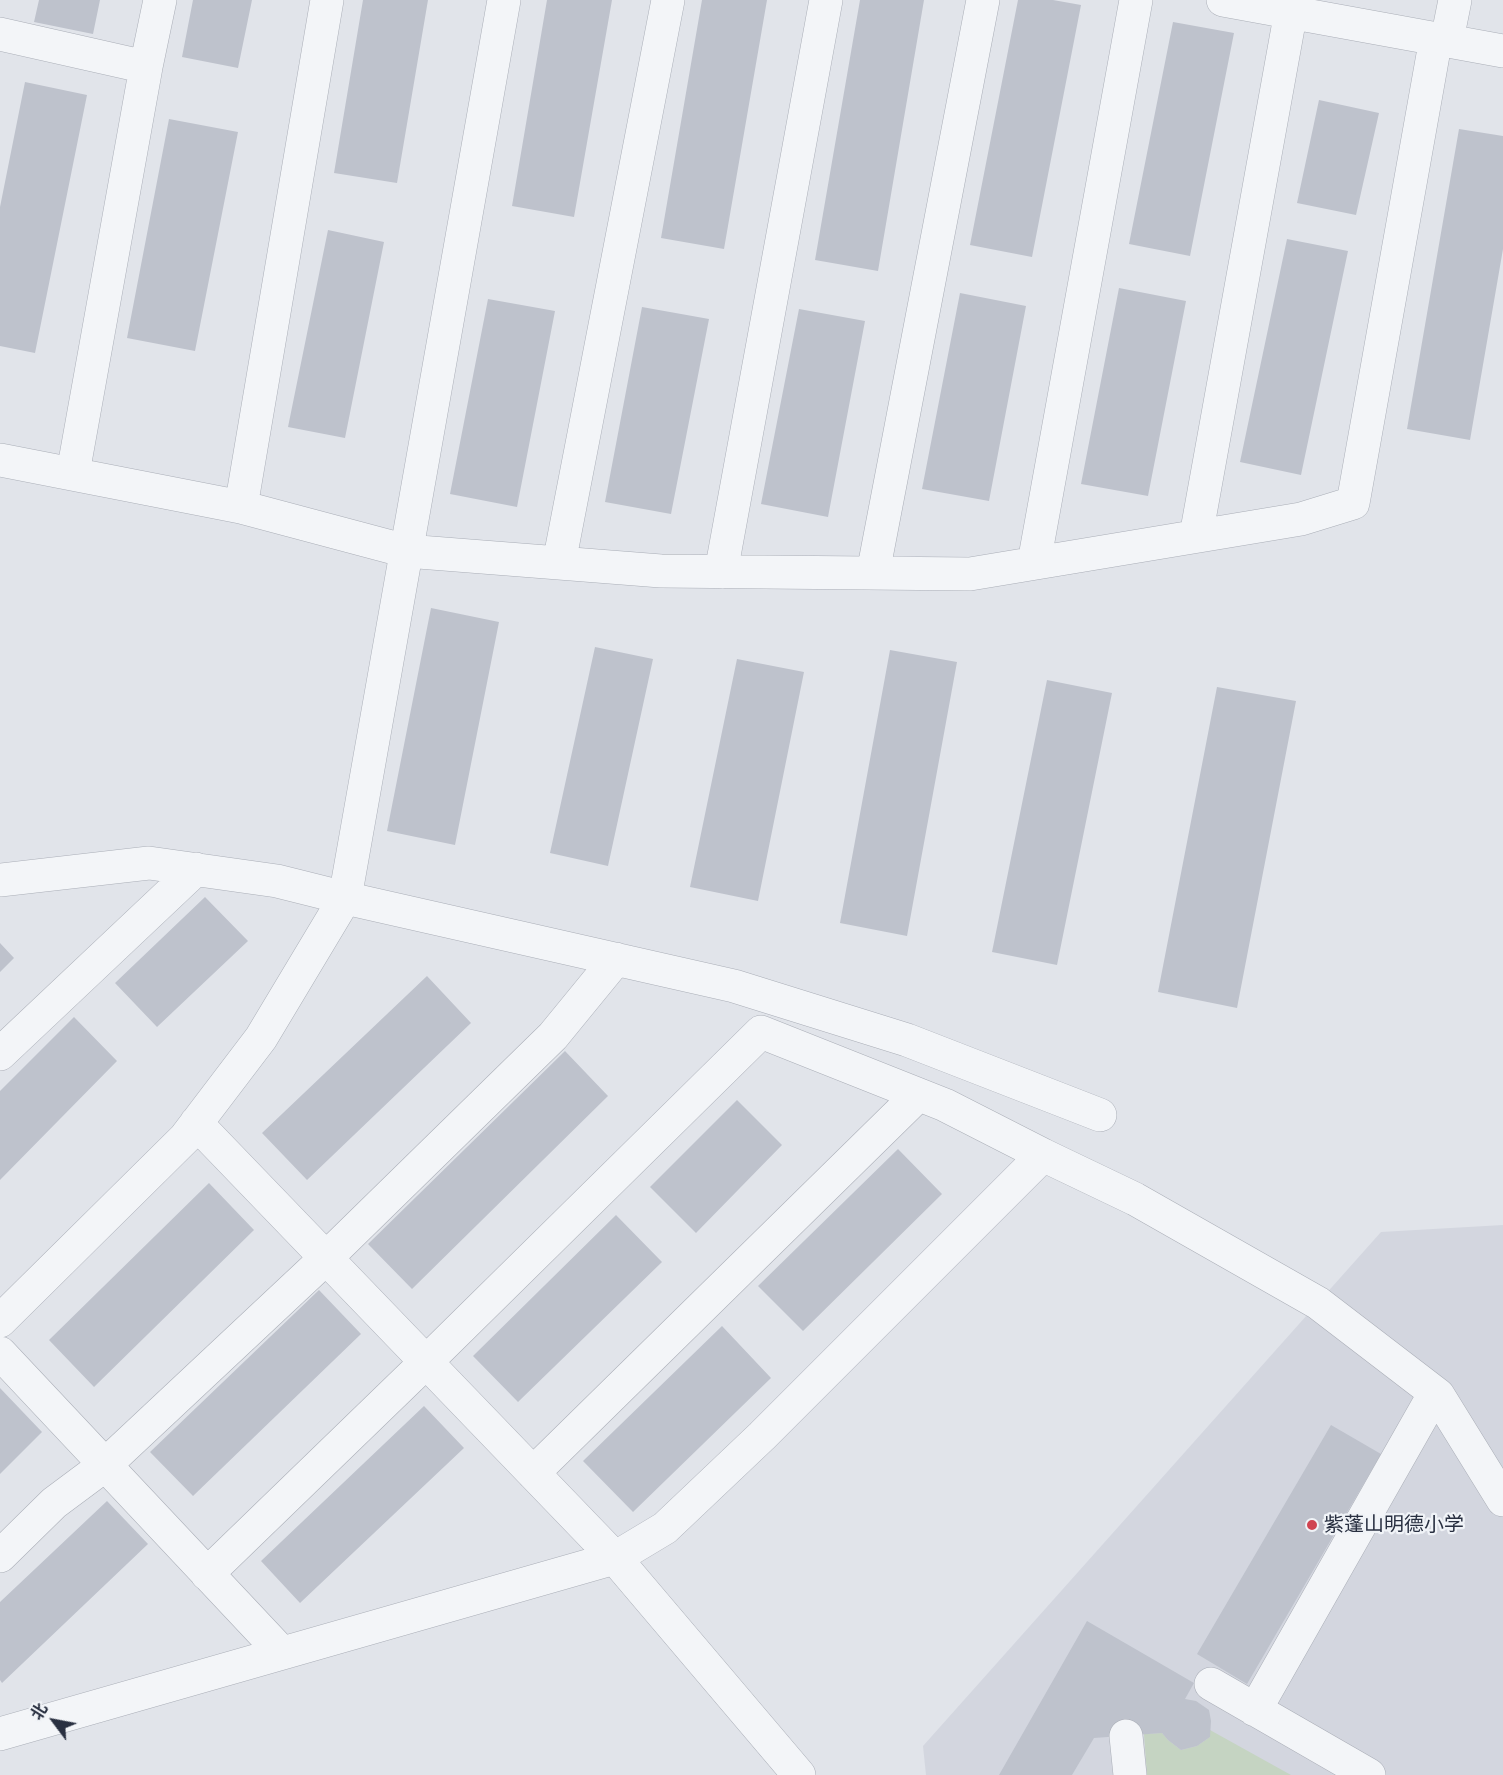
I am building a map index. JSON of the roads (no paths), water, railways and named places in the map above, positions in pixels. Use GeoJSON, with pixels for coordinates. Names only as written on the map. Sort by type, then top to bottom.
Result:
{"type":"FeatureCollection","features":[{"type":"Feature","properties":{"kind":"street"},"geometry":{"type":"LineString","coordinates":[[73,474],[160,0]]}},
{"type":"Feature","properties":{"kind":"street"},"geometry":{"type":"LineString","coordinates":[[241,507],[327,0]]}},
{"type":"Feature","properties":{"kind":"street"},"geometry":{"type":"LineString","coordinates":[[0,1321],[185,1138],[261,1038],[345,898],[504,0]]}},
{"type":"Feature","properties":{"kind":"street"},"geometry":{"type":"LineString","coordinates":[[559,563],[668,0]]}},
{"type":"Feature","properties":{"kind":"street"},"geometry":{"type":"LineString","coordinates":[[722,572],[826,0]]}},
{"type":"Feature","properties":{"kind":"street"},"geometry":{"type":"LineString","coordinates":[[873,573],[983,0]]}},
{"type":"Feature","properties":{"kind":"street"},"geometry":{"type":"LineString","coordinates":[[1034,563],[1136,0]]}},
{"type":"Feature","properties":{"kind":"street"},"geometry":{"type":"LineString","coordinates":[[1223,0],[1292,6],[1503,51]]}},
{"type":"Feature","properties":{"kind":"street"},"geometry":{"type":"LineString","coordinates":[[0,460],[241,507],[406,551],[661,571],[970,574],[1301,519],[1353,503],[1442,39],[1455,0]]}},
{"type":"Feature","properties":{"kind":"street"},"geometry":{"type":"LineString","coordinates":[[1196,536],[1292,6]]}},
{"type":"Feature","properties":{"kind":"street"},"geometry":{"type":"LineString","coordinates":[[0,34],[146,67]]}},
{"type":"Feature","properties":{"kind":"street"},"geometry":{"type":"LineString","coordinates":[[0,880],[149,863],[277,880],[345,898],[734,986],[907,1040],[1100,1115]]}},
{"type":"Feature","properties":{"kind":"street"},"geometry":{"type":"LineString","coordinates":[[0,1054],[196,869]]}},
{"type":"Feature","properties":{"kind":"street"},"geometry":{"type":"LineString","coordinates":[[0,1556],[54,1503],[105,1465],[326,1258],[553,1036],[616,959]]}},
{"type":"Feature","properties":{"kind":"street"},"geometry":{"type":"LineString","coordinates":[[207,1574],[426,1362],[760,1032],[945,1105],[1043,1155],[1135,1198],[1318,1303],[1435,1393],[1503,1500]]}},
{"type":"Feature","properties":{"kind":"street"},"geometry":{"type":"LineString","coordinates":[[533,1473],[918,1095]]}},
{"type":"Feature","properties":{"kind":"street"},"geometry":{"type":"LineString","coordinates":[[196,1123],[615,1558],[799,1775]]}},
{"type":"Feature","properties":{"kind":"street"},"geometry":{"type":"LineString","coordinates":[[0,1734],[615,1558],[665,1528],[762,1436],[1043,1155]]}},
{"type":"Feature","properties":{"kind":"street"},"geometry":{"type":"LineString","coordinates":[[0,1353],[282,1653]]}},
{"type":"Feature","properties":{"kind":"street"},"geometry":{"type":"LineString","coordinates":[[1256,1710],[1435,1393]]}},
{"type":"Feature","properties":{"kind":"street"},"geometry":{"type":"LineString","coordinates":[[1211,1684],[1369,1775]]}},
{"type":"Feature","properties":{"kind":"street"},"geometry":{"type":"LineString","coordinates":[[1126,1736],[1130,1775]]}},
{"type":"Feature","properties":{"kind":"place","name":"紫蓬山明德小学"},"geometry":{"type":"Point","coordinates":[1312,1525]}}]}
